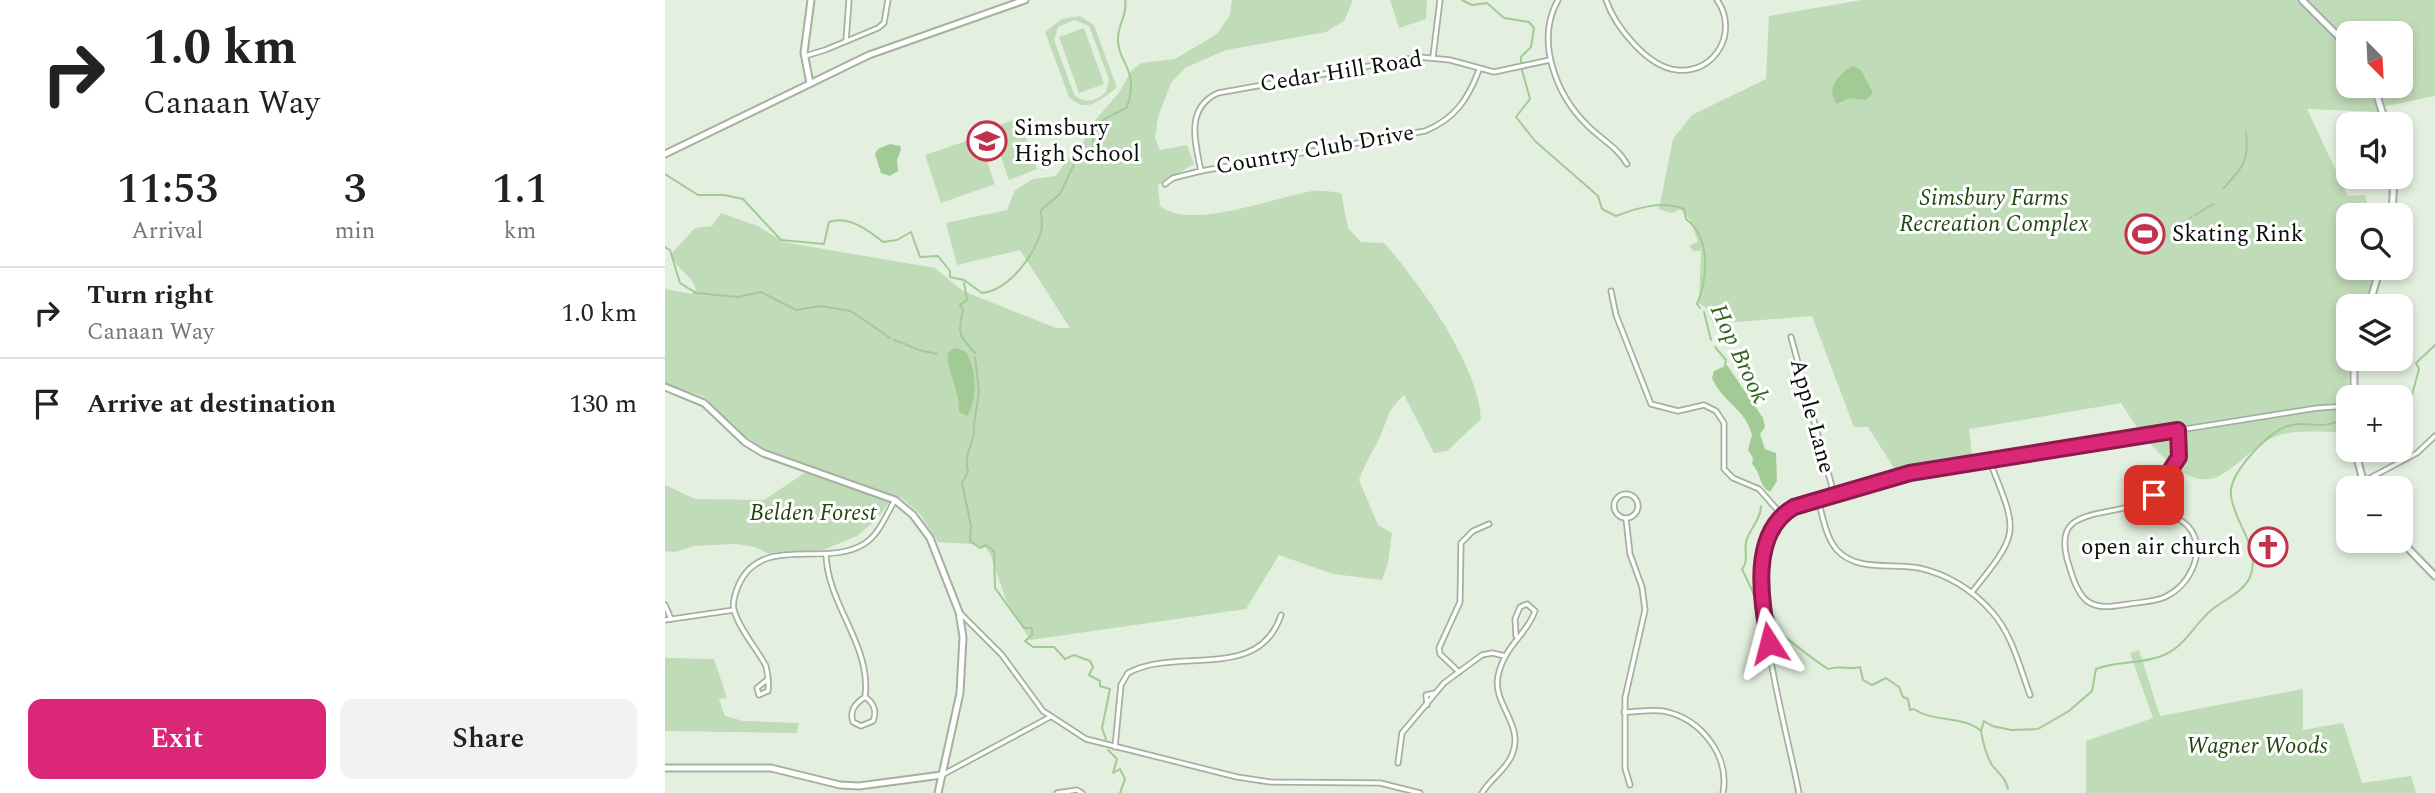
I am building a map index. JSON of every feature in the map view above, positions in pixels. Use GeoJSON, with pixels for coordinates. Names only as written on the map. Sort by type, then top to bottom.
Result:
{"type":"FeatureCollection","features":[{"type":"Feature","properties":{"kind":"street"},"geometry":{"type":"LineString","coordinates":[[810,83],[804,56],[811,0]]}},
{"type":"Feature","properties":{"kind":"street"},"geometry":{"type":"LineString","coordinates":[[846,40],[849,0]]}},
{"type":"Feature","properties":{"kind":"street"},"geometry":{"type":"LineString","coordinates":[[804,56],[882,25],[888,0]]}},
{"type":"Feature","properties":{"kind":"street"},"geometry":{"type":"LineString","coordinates":[[665,154],[869,55],[1025,0]]}},
{"type":"Feature","properties":{"kind":"street"},"geometry":{"type":"LineString","coordinates":[[1433,57],[1440,0]]}},
{"type":"Feature","properties":{"kind":"street"},"geometry":{"type":"LineString","coordinates":[[1558,0],[1551,19],[1548,43],[1550,60],[1574,110],[1627,164]]}},
{"type":"Feature","properties":{"kind":"street"},"geometry":{"type":"LineString","coordinates":[[1606,0],[1622,32],[1655,60],[1676,70],[1700,67],[1719,51],[1727,24],[1717,0]]}},
{"type":"Feature","properties":{"kind":"street"},"geometry":{"type":"LineString","coordinates":[[2302,0],[2336,34]]}},
{"type":"Feature","properties":{"kind":"street","name":"Cedar Hill Road"},"geometry":{"type":"LineString","coordinates":[[1201,171],[1194,121],[1201,105],[1211,96],[1404,58],[1433,57],[1479,70],[1504,71],[1550,60]]}},
{"type":"Feature","properties":{"kind":"street","name":"Country Club Drive"},"geometry":{"type":"LineString","coordinates":[[1165,184],[1173,177],[1201,171],[1426,131],[1444,122],[1464,104],[1479,70]]}},
{"type":"Feature","properties":{"kind":"street"},"geometry":{"type":"LineString","coordinates":[[1611,291],[1623,333],[1651,404],[1678,411],[1704,405],[1716,411],[1724,423],[1724,469],[1733,478],[1759,489],[1781,514]]}},
{"type":"Feature","properties":{"kind":"street","name":"Apple Lane"},"geometry":{"type":"LineString","coordinates":[[1791,337],[1834,495]]}},
{"type":"Feature","properties":{"kind":"street"},"geometry":{"type":"LineString","coordinates":[[665,387],[704,403],[744,442],[764,453],[895,500],[913,514],[930,538],[959,612],[963,637],[962,677],[938,793]]}},
{"type":"Feature","properties":{"kind":"street"},"geometry":{"type":"LineString","coordinates":[[1799,793],[1763,606],[1763,551],[1767,536],[1781,514],[1818,499],[1910,473],[2336,407]]}},
{"type":"Feature","properties":{"kind":"street"},"geometry":{"type":"LineString","coordinates":[[2148,500],[2162,514],[2181,520],[2190,529],[2196,549],[2192,570],[2182,585],[2163,598],[2108,607],[2093,605],[2080,593],[2068,563],[2064,547],[2068,529],[2078,520],[2126,510],[2148,500],[2166,480],[2179,457],[2178,430]]}},
{"type":"Feature","properties":{"kind":"street"},"geometry":{"type":"LineString","coordinates":[[2374,476],[2400,464],[2435,436]]}},
{"type":"Feature","properties":{"kind":"street"},"geometry":{"type":"LineString","coordinates":[[1972,593],[2011,537],[2009,513],[1990,462]]}},
{"type":"Feature","properties":{"kind":"street"},"geometry":{"type":"LineString","coordinates":[[2357,462],[2360,476]]}},
{"type":"Feature","properties":{"kind":"street"},"geometry":{"type":"LineString","coordinates":[[1624,494],[1635,498],[1638,505],[1633,516],[1626,519],[1616,514],[1613,507],[1617,497],[1624,494]]}},
{"type":"Feature","properties":{"kind":"street"},"geometry":{"type":"LineString","coordinates":[[1818,499],[1828,535],[1837,550],[1851,561],[1921,569],[1941,575],[1972,593],[1994,613],[2006,634],[2030,695]]}},
{"type":"Feature","properties":{"kind":"street"},"geometry":{"type":"LineString","coordinates":[[768,679],[757,688],[759,695],[768,691],[768,679],[765,664],[734,610],[736,592],[744,573],[767,557],[842,553],[866,543],[878,530],[895,500]]}},
{"type":"Feature","properties":{"kind":"street"},"geometry":{"type":"LineString","coordinates":[[1626,519],[1630,554],[1642,587],[1645,610],[1626,689],[1624,712],[1625,768],[1630,785]]}},
{"type":"Feature","properties":{"kind":"street"},"geometry":{"type":"LineString","coordinates":[[1459,672],[1438,650],[1460,602],[1461,543],[1473,531],[1489,524]]}},
{"type":"Feature","properties":{"kind":"street"},"geometry":{"type":"LineString","coordinates":[[2413,553],[2435,576]]}},
{"type":"Feature","properties":{"kind":"street"},"geometry":{"type":"LineString","coordinates":[[826,555],[827,574],[835,598],[857,645],[866,673],[865,697],[853,709],[851,716],[856,724],[861,726],[873,721],[876,715],[872,704],[865,697]]}},
{"type":"Feature","properties":{"kind":"street"},"geometry":{"type":"LineString","coordinates":[[1482,793],[1507,764],[1515,746],[1513,727],[1497,689],[1498,674],[1516,636],[1532,621],[1535,611],[1527,604],[1518,611],[1516,636]]}},
{"type":"Feature","properties":{"kind":"street"},"geometry":{"type":"LineString","coordinates":[[665,605],[671,620]]}},
{"type":"Feature","properties":{"kind":"street"},"geometry":{"type":"LineString","coordinates":[[665,620],[734,610]]}},
{"type":"Feature","properties":{"kind":"street"},"geometry":{"type":"LineString","coordinates":[[959,612],[1002,655],[1050,717],[1086,739],[1237,777],[1270,782],[1380,783],[1420,793]]}},
{"type":"Feature","properties":{"kind":"street"},"geometry":{"type":"LineString","coordinates":[[1115,747],[1121,685],[1128,673],[1137,669],[1250,653],[1268,642],[1281,615]]}},
{"type":"Feature","properties":{"kind":"street"},"geometry":{"type":"LineString","coordinates":[[1398,763],[1402,733],[1435,693],[1485,654],[1505,656]]}},
{"type":"Feature","properties":{"kind":"street"},"geometry":{"type":"LineString","coordinates":[[1624,712],[1664,711],[1685,719],[1697,728],[1720,755],[1724,772],[1723,793]]}},
{"type":"Feature","properties":{"kind":"street"},"geometry":{"type":"LineString","coordinates":[[665,768],[771,768],[840,785],[859,786],[942,775],[1050,717]]}},
{"type":"Feature","properties":{"kind":"street"},"geometry":{"type":"LineString","coordinates":[[1057,793],[1077,790],[1082,793]]}},
{"type":"Feature","properties":{"kind":"green space"},"geometry":{"type":"Polygon","coordinates":[[[1232,0],[1353,0],[1344,21],[1326,32],[1226,50],[1185,68],[1171,83],[1158,117],[1155,138],[1160,150],[1187,145],[1194,164],[1158,185],[1160,206],[1174,213],[1212,214],[1313,191],[1341,193],[1348,228],[1361,242],[1384,243],[1414,279],[1459,350],[1478,398],[1481,419],[1447,451],[1434,453],[1404,395],[1390,411],[1359,480],[1378,525],[1392,533],[1388,563],[1382,580],[1333,574],[1279,555],[1246,609],[1030,640],[1006,600],[986,548],[971,544],[938,542],[920,514],[902,498],[765,449],[738,432],[703,396],[665,384],[665,289],[692,294],[696,289],[691,279],[676,264],[672,253],[695,228],[712,226],[721,213],[758,226],[783,242],[935,268],[963,291],[1056,328],[1070,328],[1020,250],[957,265],[946,223],[1007,210],[1015,190],[1033,179],[1056,176],[1071,154],[1082,145],[1091,125],[1118,94],[1132,70],[1141,63],[1175,59],[1217,34],[1230,15],[1232,0]]]}},
{"type":"Feature","properties":{"kind":"green space"},"geometry":{"type":"Polygon","coordinates":[[[1390,0],[1427,0],[1426,19],[1399,28],[1390,0]]]}},
{"type":"Feature","properties":{"kind":"green space","name":"Simsbury Farms Recreation Complex"},"geometry":{"type":"Polygon","coordinates":[[[1861,0],[2435,0],[2435,96],[2382,107],[2381,112],[2307,109],[2336,171],[2336,189],[2345,189],[2348,196],[2365,195],[2367,203],[2336,203],[2336,280],[2372,280],[2369,294],[2336,294],[2336,371],[2348,371],[2348,385],[2336,385],[2336,432],[2282,434],[2260,445],[2228,471],[2207,479],[2192,477],[2163,457],[2121,403],[1969,429],[1973,462],[1897,473],[1868,427],[1854,427],[1812,316],[1713,324],[1706,308],[1699,303],[1701,251],[1693,251],[1689,246],[1698,241],[1690,220],[1680,209],[1672,213],[1659,209],[1673,139],[1692,115],[1766,79],[1769,16],[1861,0]]]}},
{"type":"Feature","properties":{"kind":"green space"},"geometry":{"type":"Polygon","coordinates":[[[1080,16],[1094,25],[1117,88],[1095,103],[1082,105],[1069,97],[1045,32],[1062,19],[1080,16]],[[1074,20],[1058,27],[1054,40],[1074,94],[1086,101],[1098,98],[1106,92],[1109,79],[1089,26],[1074,20]]]}},
{"type":"Feature","properties":{"kind":"green space"},"geometry":{"type":"Polygon","coordinates":[[[1084,28],[1104,84],[1079,93],[1059,37],[1084,28]]]}},
{"type":"Feature","properties":{"kind":"green space"},"geometry":{"type":"Polygon","coordinates":[[[1019,118],[1037,169],[1009,180],[991,128],[1019,118]]]}},
{"type":"Feature","properties":{"kind":"green space"},"geometry":{"type":"Polygon","coordinates":[[[978,137],[995,184],[941,203],[925,155],[978,137]]]}},
{"type":"Feature","properties":{"kind":"green space","name":"Belden Forest"},"geometry":{"type":"Polygon","coordinates":[[[809,470],[890,501],[877,519],[857,536],[823,550],[769,554],[755,547],[736,544],[694,546],[675,552],[665,551],[665,485],[695,499],[764,500],[809,470]]]}},
{"type":"Feature","properties":{"kind":"green space","name":"Wagner Woods"},"geometry":{"type":"Polygon","coordinates":[[[2139,650],[2160,716],[2303,689],[2303,730],[2343,723],[2362,783],[2411,776],[2416,793],[2086,793],[2086,741],[2153,718],[2130,653],[2139,650]]]}},
{"type":"Feature","properties":{"kind":"green space"},"geometry":{"type":"Polygon","coordinates":[[[665,658],[714,659],[727,698],[719,699],[725,716],[743,721],[799,723],[797,733],[665,731],[665,658]]]}},
{"type":"Feature","properties":{"kind":"shaded area"},"geometry":{"type":"Polygon","coordinates":[[[1853,66],[1861,70],[1873,93],[1866,100],[1849,98],[1837,104],[1832,93],[1835,82],[1853,66]]]}},
{"type":"Feature","properties":{"kind":"shaded area"},"geometry":{"type":"Polygon","coordinates":[[[890,144],[900,146],[901,150],[897,160],[898,171],[890,176],[881,173],[875,154],[878,149],[890,144]]]}},
{"type":"Feature","properties":{"kind":"shaded area"},"geometry":{"type":"Polygon","coordinates":[[[954,348],[965,351],[974,374],[973,402],[967,416],[959,412],[949,366],[948,353],[954,348]]]}},
{"type":"Feature","properties":{"kind":"shaded area"},"geometry":{"type":"Polygon","coordinates":[[[1727,365],[1763,418],[1765,427],[1760,434],[1765,449],[1776,453],[1777,481],[1770,492],[1752,464],[1753,458],[1748,450],[1752,435],[1749,426],[1712,378],[1714,371],[1727,365]]]}},
{"type":"Feature","properties":{"kind":"waterway","name":"Hop Brook"},"geometry":{"type":"LineString","coordinates":[[665,174],[698,195],[724,195],[743,199],[781,240],[824,244],[829,222],[836,220],[857,225],[883,242],[897,240],[911,232],[920,257],[938,256],[950,271],[950,277],[964,280],[982,293],[992,291],[1019,271],[1032,252],[1041,232],[1041,210],[1060,194],[1076,160],[1092,158],[1094,134],[1099,123],[1127,107],[1130,75],[1118,38],[1125,0]]}},
{"type":"Feature","properties":{"kind":"waterway","name":"Hop Brook"},"geometry":{"type":"LineString","coordinates":[[1462,0],[1472,5],[1487,3],[1504,18],[1529,22],[1534,28],[1531,47],[1521,57],[1521,63]]}},
{"type":"Feature","properties":{"kind":"waterway","name":"Hop Brook"},"geometry":{"type":"LineString","coordinates":[[1522,70],[1530,99],[1516,117],[1535,141],[1598,196],[1602,209],[1616,216],[1658,205],[1684,209],[1686,219],[1700,237],[1705,259],[1701,294],[1697,304],[1700,308]]}},
{"type":"Feature","properties":{"kind":"waterway"},"geometry":{"type":"LineString","coordinates":[[2223,189],[2243,164],[2247,150],[2246,132]]}},
{"type":"Feature","properties":{"kind":"waterway"},"geometry":{"type":"LineString","coordinates":[[2195,215],[2213,204]]}},
{"type":"Feature","properties":{"kind":"waterway"},"geometry":{"type":"LineString","coordinates":[[2172,231],[2192,217]]}},
{"type":"Feature","properties":{"kind":"waterway"},"geometry":{"type":"LineString","coordinates":[[665,247],[670,250],[680,283],[696,293],[738,297],[761,292],[796,310],[821,306],[851,311],[890,338]]}},
{"type":"Feature","properties":{"kind":"waterway"},"geometry":{"type":"LineString","coordinates":[[964,283],[967,300],[960,305],[963,310],[960,330],[975,353]]}},
{"type":"Feature","properties":{"kind":"waterway","name":"Hop Brook"},"geometry":{"type":"LineString","coordinates":[[1704,312],[1711,340]]}},
{"type":"Feature","properties":{"kind":"waterway"},"geometry":{"type":"LineString","coordinates":[[894,340],[917,349]]}},
{"type":"Feature","properties":{"kind":"waterway","name":"Hop Brook"},"geometry":{"type":"LineString","coordinates":[[2413,391],[2419,369],[2416,363],[2435,345]]}},
{"type":"Feature","properties":{"kind":"waterway","name":"Hop Brook"},"geometry":{"type":"LineString","coordinates":[[1715,347],[1726,360],[1725,365]]}},
{"type":"Feature","properties":{"kind":"waterway"},"geometry":{"type":"LineString","coordinates":[[919,350],[937,354]]}},
{"type":"Feature","properties":{"kind":"waterway"},"geometry":{"type":"LineString","coordinates":[[974,425],[979,392],[975,357]]}},
{"type":"Feature","properties":{"kind":"waterway","name":"Hop Brook"},"geometry":{"type":"LineString","coordinates":[[1761,506],[1746,542],[1746,560],[1742,569],[1759,605],[1767,606],[1774,617],[1777,631],[1828,669],[1860,667],[1863,680],[1872,685],[1886,678],[1899,687],[1903,697],[1908,699],[1910,710],[1966,723],[1981,731],[1984,721],[1992,726],[2011,730],[2038,729],[2069,711],[2092,691],[2096,669],[2156,658],[2172,651],[2207,614],[2239,591],[2250,577],[2253,566],[2250,545],[2233,505],[2231,495],[2235,477],[2257,448],[2274,433],[2296,424],[2326,425],[2336,422]]}},
{"type":"Feature","properties":{"kind":"waterway"},"geometry":{"type":"LineString","coordinates":[[974,427],[967,458],[968,472],[962,483],[971,526],[970,541],[980,548],[986,545],[994,551],[995,588],[1024,628],[1032,628],[1032,635],[1025,641],[1033,647],[1054,647],[1065,659],[1074,655],[1090,661],[1093,667],[1089,675],[1100,681],[1100,686],[1110,689],[1102,728],[1106,739]]}},
{"type":"Feature","properties":{"kind":"waterway"},"geometry":{"type":"LineString","coordinates":[[1981,731],[1990,761],[2008,789]]}},
{"type":"Feature","properties":{"kind":"waterway"},"geometry":{"type":"LineString","coordinates":[[1108,750],[1117,759],[1113,773],[1120,769],[1125,779],[1120,793]]}},
{"type":"Feature","properties":{"kind":"place","name":"Simsbury High School"},"geometry":{"type":"Point","coordinates":[987,141]}},
{"type":"Feature","properties":{"kind":"place","name":"Skating Rink"},"geometry":{"type":"Point","coordinates":[2145,234]}},
{"type":"Feature","properties":{"kind":"place","name":"open air church"},"geometry":{"type":"Point","coordinates":[2268,547]}},
{"type":"Feature","properties":{"kind":"route"},"geometry":{"type":"LineString","coordinates":[[1769,643],[1763,607],[1763,551],[1773,525],[1781,514],[1794,507],[1910,473],[2178,430],[2179,457],[2154,495]]}}]}
